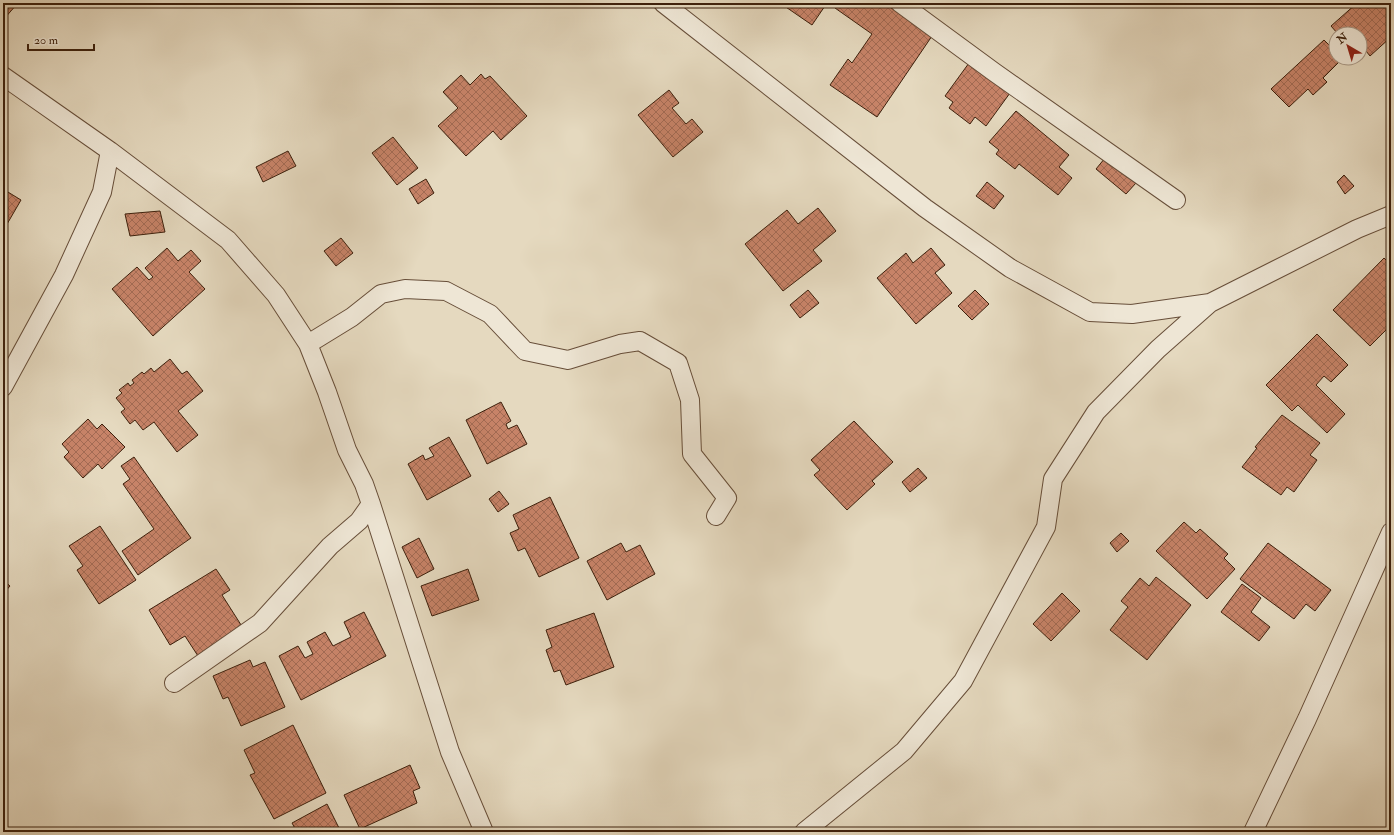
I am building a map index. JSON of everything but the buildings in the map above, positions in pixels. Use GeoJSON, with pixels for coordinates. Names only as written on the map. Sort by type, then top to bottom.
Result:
{"type":"FeatureCollection","features":[{"type":"Feature","properties":{"kind":"street"},"geometry":{"type":"LineString","coordinates":[[663,3],[925,208],[1010,268],[1090,312],[1132,314],[1210,302]]}},
{"type":"Feature","properties":{"kind":"street"},"geometry":{"type":"LineString","coordinates":[[900,3],[994,72],[1176,200]]}},
{"type":"Feature","properties":{"kind":"street"},"geometry":{"type":"LineString","coordinates":[[3,76],[110,151],[228,240],[276,295],[308,344],[327,392],[347,450],[364,484],[450,752],[484,832]]}},
{"type":"Feature","properties":{"kind":"street"},"geometry":{"type":"LineString","coordinates":[[3,387],[64,275],[99,199],[102,192],[110,151]]}},
{"type":"Feature","properties":{"kind":"street"},"geometry":{"type":"LineString","coordinates":[[804,832],[904,751],[963,681],[1046,527],[1053,479],[1096,412],[1158,349],[1210,302],[1357,229],[1391,215]]}},
{"type":"Feature","properties":{"kind":"street"},"geometry":{"type":"LineString","coordinates":[[308,344],[352,317],[381,294],[405,289],[446,290],[490,314],[525,351],[568,360],[620,344],[640,341],[678,362],[690,400],[692,454],[727,498],[716,516]]}},
{"type":"Feature","properties":{"kind":"street"},"geometry":{"type":"LineString","coordinates":[[174,683],[260,623],[330,546],[359,521],[371,504]]}},
{"type":"Feature","properties":{"kind":"street"},"geometry":{"type":"LineString","coordinates":[[1253,832],[1307,719],[1391,532]]}}]}
